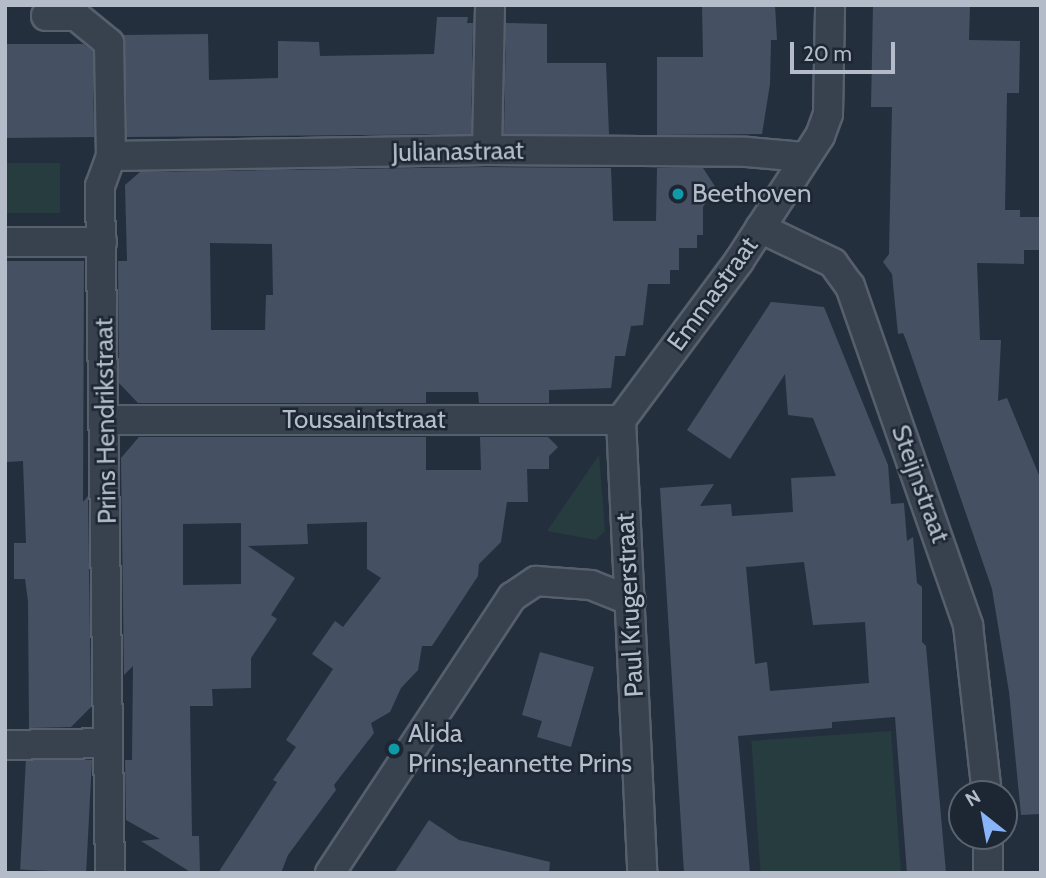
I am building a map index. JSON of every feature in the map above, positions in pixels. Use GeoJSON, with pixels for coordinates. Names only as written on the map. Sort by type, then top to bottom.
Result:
{"type":"FeatureCollection","features":[{"type":"Feature","properties":{"kind":"street"},"geometry":{"type":"LineString","coordinates":[[487,150],[490,5]]}},
{"type":"Feature","properties":{"kind":"street","name":"Emmastraat"},"geometry":{"type":"LineString","coordinates":[[621,420],[761,228],[828,114],[830,5]]}},
{"type":"Feature","properties":{"kind":"street","name":"Prins Hendrikstraat"},"geometry":{"type":"LineString","coordinates":[[46,16],[76,16],[109,43],[111,156],[100,186],[106,420],[105,743],[110,873]]}},
{"type":"Feature","properties":{"kind":"street","name":"Julianastraat"},"geometry":{"type":"LineString","coordinates":[[111,156],[487,150],[747,152],[804,158]]}},
{"type":"Feature","properties":{"kind":"street","name":"Steijnstraat"},"geometry":{"type":"LineString","coordinates":[[761,228],[833,264],[850,286],[968,625],[985,780]]}},
{"type":"Feature","properties":{"kind":"street"},"geometry":{"type":"LineString","coordinates":[[5,242],[102,242]]}},
{"type":"Feature","properties":{"kind":"street","name":"Toussaintstraat"},"geometry":{"type":"LineString","coordinates":[[106,420],[621,420]]}},
{"type":"Feature","properties":{"kind":"street","name":"Paul Krugerstraat"},"geometry":{"type":"LineString","coordinates":[[621,420],[639,765],[635,802],[642,873]]}},
{"type":"Feature","properties":{"kind":"street"},"geometry":{"type":"LineString","coordinates":[[330,873],[512,597],[536,581],[591,585],[631,601]]}},
{"type":"Feature","properties":{"kind":"street"},"geometry":{"type":"LineString","coordinates":[[5,746],[105,743]]}},
{"type":"Feature","properties":{"kind":"street"},"geometry":{"type":"LineString","coordinates":[[988,850],[988,873]]}},
{"type":"Feature","properties":{"kind":"green space"},"geometry":{"type":"Polygon","coordinates":[[[5,163],[60,163],[60,213],[5,213],[5,163]]]}},
{"type":"Feature","properties":{"kind":"green space"},"geometry":{"type":"Polygon","coordinates":[[[599,455],[605,531],[596,540],[547,531],[599,455]]]}},
{"type":"Feature","properties":{"kind":"green space"},"geometry":{"type":"Polygon","coordinates":[[[891,731],[901,873],[761,873],[751,741],[891,731]]]}},
{"type":"Feature","properties":{"kind":"building"},"geometry":{"type":"Polygon","coordinates":[[[702,5],[775,5],[777,40],[771,40],[770,84],[762,134],[657,135],[657,57],[703,57],[702,5]]]}},
{"type":"Feature","properties":{"kind":"building"},"geometry":{"type":"Polygon","coordinates":[[[873,5],[970,5],[969,40],[1020,41],[1019,93],[1007,93],[1005,210],[1020,210],[1020,217],[1041,217],[1041,250],[1024,250],[1024,264],[977,263],[980,340],[1001,340],[998,401],[1007,398],[1041,480],[1041,814],[1021,815],[1009,692],[992,589],[906,340],[903,333],[898,334],[892,274],[883,262],[889,254],[892,107],[871,107],[873,5]]]}},
{"type":"Feature","properties":{"kind":"building"},"geometry":{"type":"Polygon","coordinates":[[[437,17],[468,17],[467,23],[473,23],[471,134],[127,137],[124,35],[208,34],[209,80],[278,78],[278,41],[319,42],[320,56],[434,54],[437,17]]]}},
{"type":"Feature","properties":{"kind":"building"},"geometry":{"type":"Polygon","coordinates":[[[506,23],[547,24],[547,63],[606,63],[609,134],[504,134],[506,23]]]}},
{"type":"Feature","properties":{"kind":"building"},"geometry":{"type":"Polygon","coordinates":[[[6,44],[83,44],[93,51],[94,137],[5,138],[6,44]]]}},
{"type":"Feature","properties":{"kind":"building"},"geometry":{"type":"Polygon","coordinates":[[[611,168],[613,221],[656,221],[657,168],[703,168],[716,188],[703,207],[703,235],[697,235],[697,248],[679,248],[679,270],[670,270],[670,284],[648,284],[643,325],[631,326],[625,356],[615,356],[611,388],[549,390],[549,403],[479,403],[478,392],[426,392],[426,403],[138,403],[119,383],[118,261],[127,261],[125,185],[140,172],[611,168]],[[210,243],[211,330],[265,330],[266,295],[273,295],[272,244],[210,243]]]}},
{"type":"Feature","properties":{"kind":"building"},"geometry":{"type":"Polygon","coordinates":[[[5,261],[84,261],[83,502],[88,496],[91,707],[71,727],[29,728],[28,601],[25,579],[14,579],[14,543],[26,543],[23,461],[7,462],[5,261]]]}},
{"type":"Feature","properties":{"kind":"building"},"geometry":{"type":"Polygon","coordinates":[[[771,302],[824,307],[888,465],[891,504],[904,503],[907,541],[913,537],[917,583],[922,587],[922,642],[926,646],[946,873],[907,873],[895,717],[832,722],[832,728],[738,736],[750,873],[684,873],[660,488],[714,484],[700,506],[731,504],[732,516],[793,512],[791,478],[836,476],[813,418],[788,415],[785,374],[730,459],[687,430],[771,302]],[[804,562],[746,567],[755,664],[767,662],[770,691],[869,683],[865,622],[813,625],[804,562]]]}},
{"type":"Feature","properties":{"kind":"building"},"geometry":{"type":"Polygon","coordinates":[[[139,437],[426,437],[426,470],[481,470],[480,437],[548,437],[558,447],[549,456],[549,469],[527,469],[528,502],[507,502],[501,542],[479,564],[478,576],[432,646],[422,646],[418,670],[401,688],[390,712],[371,723],[374,733],[334,785],[336,790],[288,855],[281,873],[218,873],[277,782],[273,780],[296,747],[286,740],[333,669],[312,654],[335,621],[343,627],[381,578],[367,569],[367,522],[307,524],[308,544],[248,546],[295,578],[271,615],[277,619],[251,658],[251,688],[212,689],[213,706],[190,706],[192,836],[199,836],[200,873],[192,873],[141,841],[160,839],[126,820],[125,760],[132,760],[133,666],[124,675],[121,458],[139,437]],[[241,523],[183,524],[183,585],[241,584],[241,523]]]}},
{"type":"Feature","properties":{"kind":"building"},"geometry":{"type":"Polygon","coordinates":[[[540,652],[594,667],[571,747],[537,737],[542,721],[522,715],[540,652]]]}},
{"type":"Feature","properties":{"kind":"building"},"geometry":{"type":"Polygon","coordinates":[[[26,757],[92,760],[86,873],[20,869],[26,757]]]}},
{"type":"Feature","properties":{"kind":"building"},"geometry":{"type":"Polygon","coordinates":[[[429,820],[459,840],[550,862],[549,873],[394,873],[429,820]]]}},
{"type":"Feature","properties":{"kind":"place","name":"Beethoven"},"geometry":{"type":"Point","coordinates":[678,194]}},
{"type":"Feature","properties":{"kind":"place","name":"Alida Prins;Jeannette Prins"},"geometry":{"type":"Point","coordinates":[394,749]}}]}
